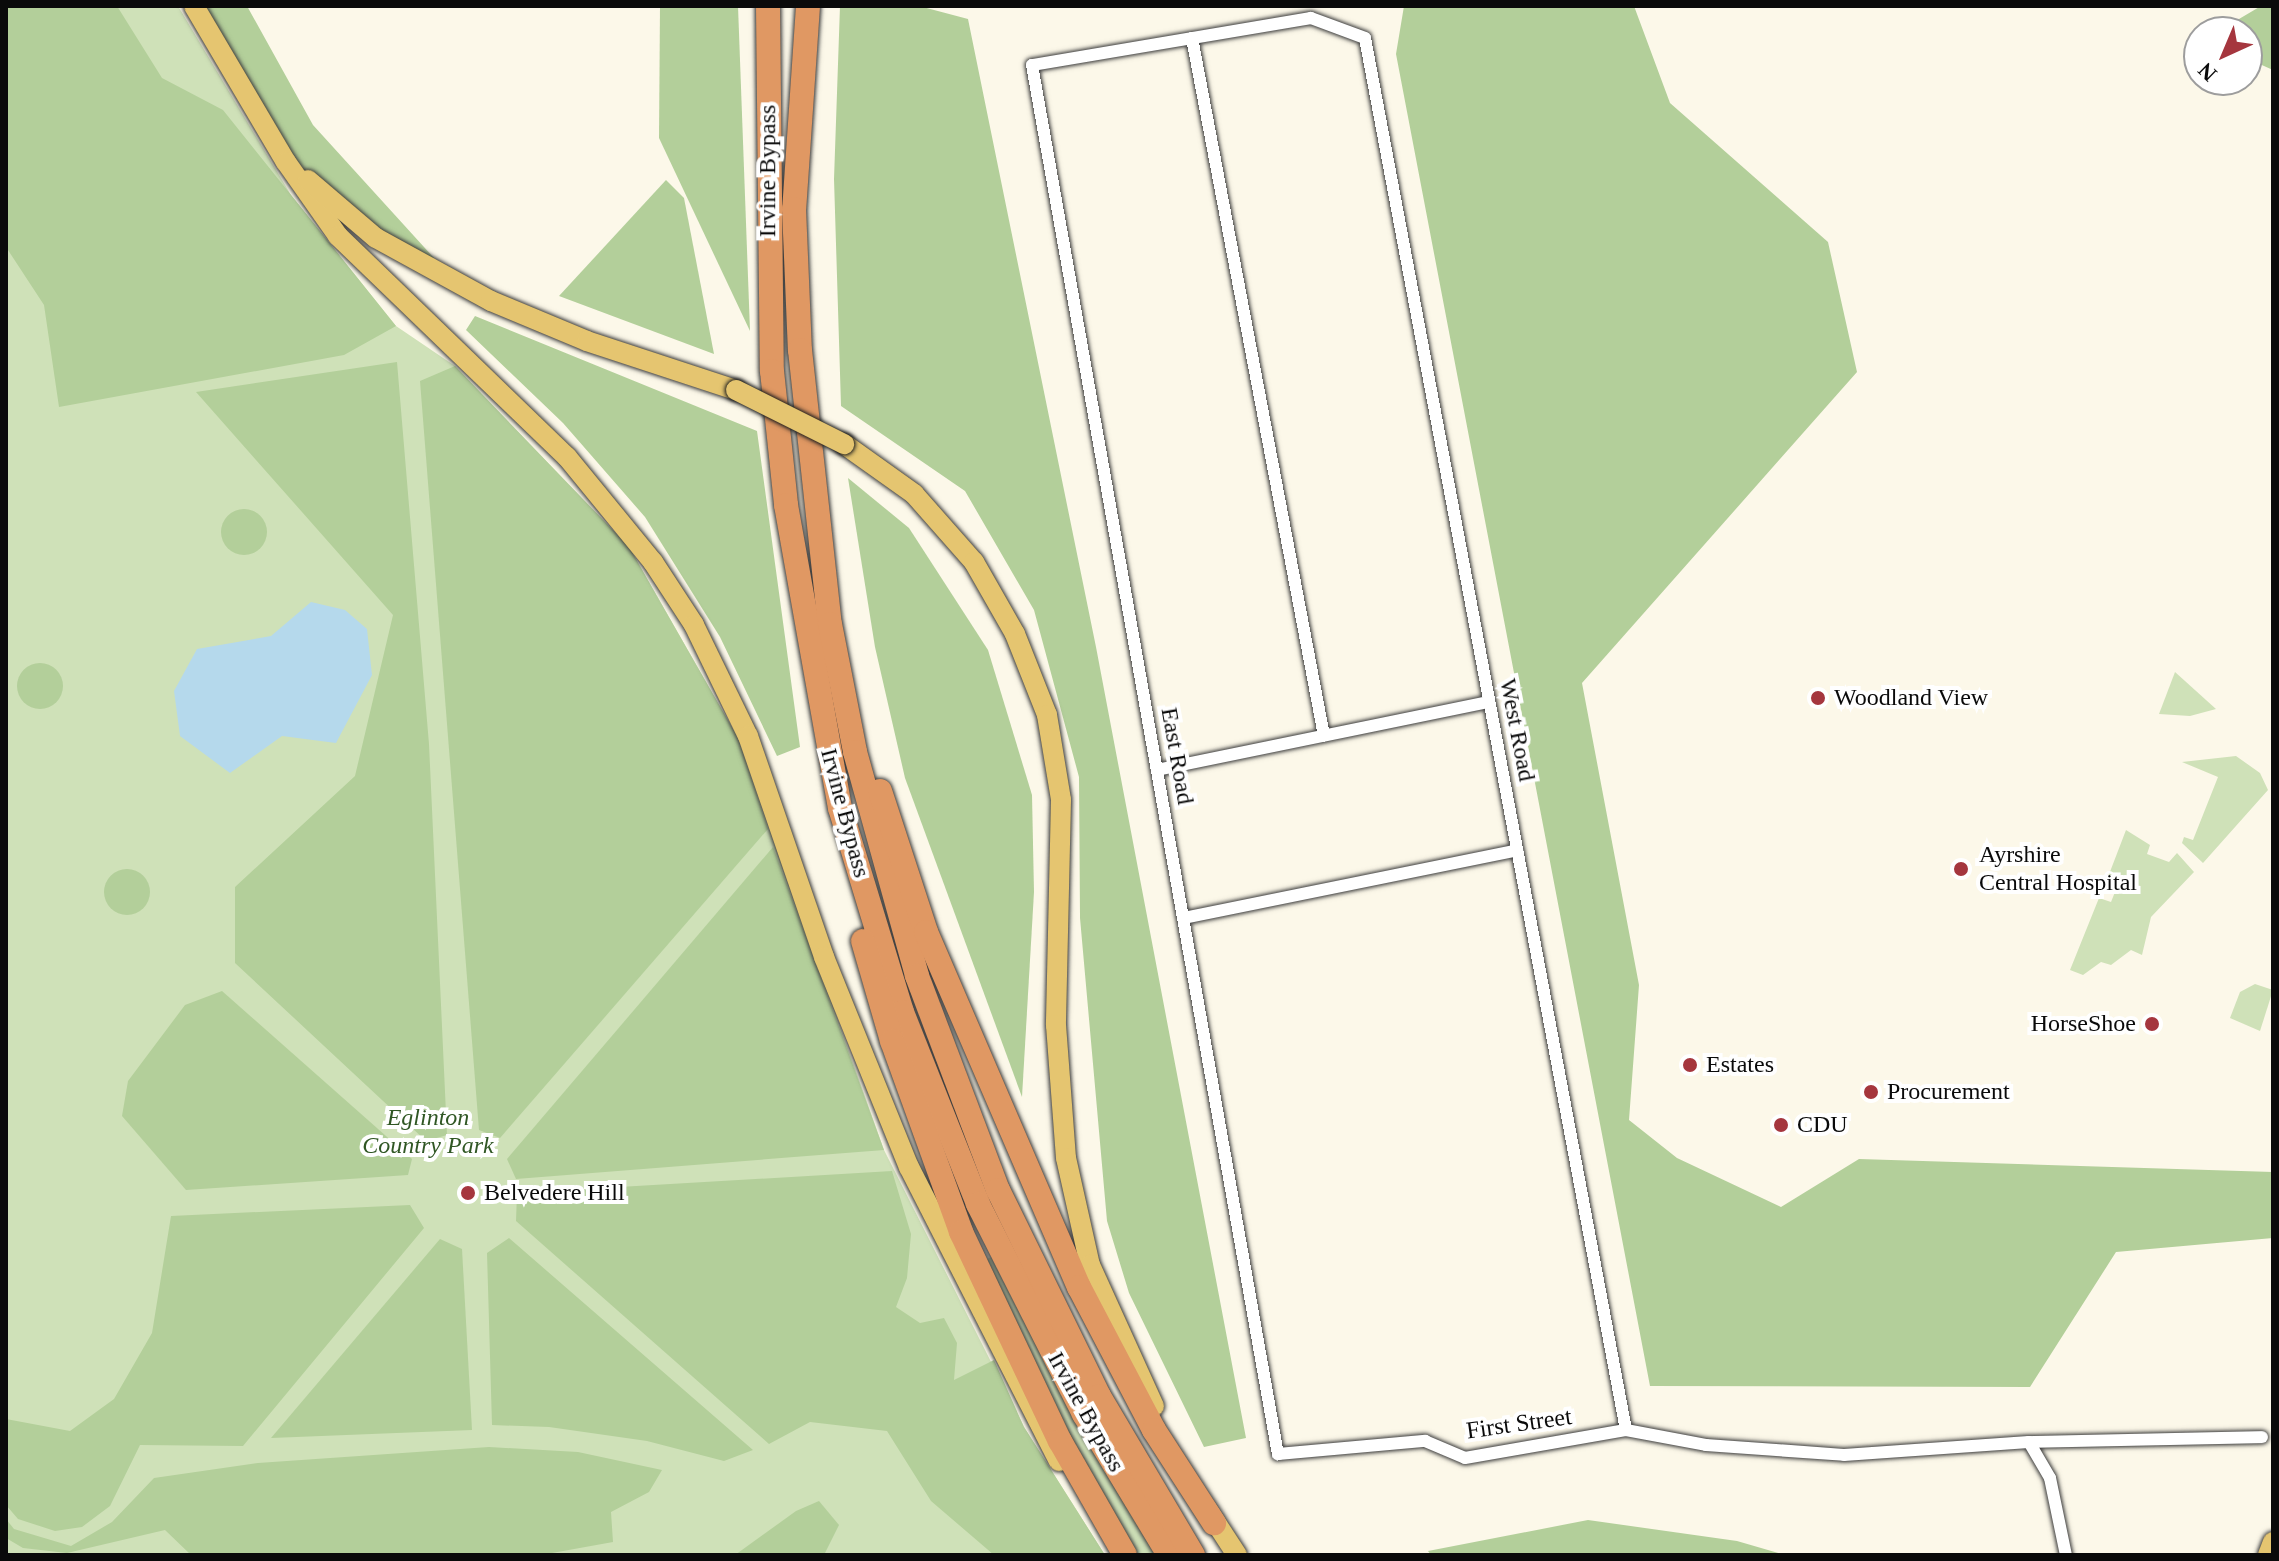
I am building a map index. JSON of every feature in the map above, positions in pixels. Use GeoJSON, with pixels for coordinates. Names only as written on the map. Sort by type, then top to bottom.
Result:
{"type":"FeatureCollection","features":[{"type":"Feature","properties":{"kind":"highway","name":"Irvine Bypass"},"geometry":{"type":"LineString","coordinates":[[768,6],[772,371],[786,505],[840,808],[902,1012],[978,1204],[1084,1414],[1169,1555]]}},
{"type":"Feature","properties":{"kind":"highway","name":"Irvine Bypass"},"geometry":{"type":"LineString","coordinates":[[808,6],[794,209],[802,381],[830,624],[855,752],[889,888],[956,1088],[1046,1294],[1141,1472],[1193,1555]]}},
{"type":"Feature","properties":{"kind":"highway"},"geometry":{"type":"LineString","coordinates":[[830,624],[926,932],[974,1051],[1116,1359],[1214,1523]]}},
{"type":"Feature","properties":{"kind":"highway"},"geometry":{"type":"LineString","coordinates":[[840,808],[857,918],[892,1041],[961,1232],[1054,1428],[1123,1555]]}},
{"type":"Feature","properties":{"kind":"main road"},"geometry":{"type":"LineString","coordinates":[[194,6],[286,162],[338,236],[567,457],[653,562],[694,625],[748,736],[824,957],[909,1167],[1037,1425],[1123,1555]]}},
{"type":"Feature","properties":{"kind":"main road"},"geometry":{"type":"LineString","coordinates":[[286,162],[376,238],[491,301],[587,341],[736,390],[844,444],[914,494],[974,562],[1015,634],[1047,715],[1061,800],[1057,1088],[1080,1225],[1105,1304],[1214,1523],[1237,1555]]}},
{"type":"Feature","properties":{"kind":"main road"},"geometry":{"type":"LineString","coordinates":[[2268,1555],[2273,1542]]}},
{"type":"Feature","properties":{"kind":"street","name":"West Road"},"geometry":{"type":"LineString","coordinates":[[1192,38],[1311,18],[1365,38],[1626,1430]]}},
{"type":"Feature","properties":{"kind":"street","name":"East Road"},"geometry":{"type":"LineString","coordinates":[[1192,38],[1032,65],[1278,1454]]}},
{"type":"Feature","properties":{"kind":"street"},"geometry":{"type":"LineString","coordinates":[[1192,38],[1324,736]]}},
{"type":"Feature","properties":{"kind":"street"},"geometry":{"type":"LineString","coordinates":[[1157,770],[1489,702]]}},
{"type":"Feature","properties":{"kind":"street"},"geometry":{"type":"LineString","coordinates":[[1184,918],[1517,850]]}},
{"type":"Feature","properties":{"kind":"street"},"geometry":{"type":"LineString","coordinates":[[1626,1430],[1706,1445],[1844,1455],[2029,1442],[2262,1437]]}},
{"type":"Feature","properties":{"kind":"street","name":"First Street"},"geometry":{"type":"LineString","coordinates":[[1278,1454],[1425,1441],[1465,1458],[1626,1430]]}},
{"type":"Feature","properties":{"kind":"street"},"geometry":{"type":"LineString","coordinates":[[2029,1442],[2050,1478],[2066,1555]]}},
{"type":"Feature","properties":{"kind":"green space","name":"Eglinton Country Park"},"geometry":{"type":"Polygon","coordinates":[[[6,6],[178,6],[291,195],[396,326],[455,366],[629,547],[738,738],[884,1150],[1024,1427],[1105,1555],[6,1555],[6,6]]]}},
{"type":"Feature","properties":{"kind":"green space"},"geometry":{"type":"Polygon","coordinates":[[[6,6],[117,6],[162,78],[223,110],[396,326],[344,355],[59,407],[44,305],[6,247],[6,6]]]}},
{"type":"Feature","properties":{"kind":"green space"},"geometry":{"type":"Polygon","coordinates":[[[204,6],[247,6],[313,125],[434,258],[421,263],[318,189],[270,135],[204,6]]]}},
{"type":"Feature","properties":{"kind":"green space"},"geometry":{"type":"Polygon","coordinates":[[[660,6],[738,6],[750,331],[659,138],[660,6]]]}},
{"type":"Feature","properties":{"kind":"green space"},"geometry":{"type":"Polygon","coordinates":[[[840,6],[919,6],[968,19],[1096,647],[1246,1438],[1204,1447],[1129,1293],[1107,1221],[1080,918],[1079,777],[1034,610],[965,491],[841,406],[834,179],[840,6]]]}},
{"type":"Feature","properties":{"kind":"green space"},"geometry":{"type":"Polygon","coordinates":[[[1404,6],[1634,6],[1670,103],[1828,242],[1857,372],[1582,683],[1639,985],[1629,1120],[1677,1158],[1781,1207],[1859,1159],[2273,1172],[2273,1238],[2116,1252],[2030,1387],[1650,1386],[1396,54],[1404,6]]]}},
{"type":"Feature","properties":{"kind":"green space"},"geometry":{"type":"Polygon","coordinates":[[[2261,6],[2273,6],[2273,70],[2263,66],[2263,16],[2244,16],[2261,6]]]}},
{"type":"Feature","properties":{"kind":"green space"},"geometry":{"type":"Polygon","coordinates":[[[666,180],[684,198],[714,354],[559,296],[666,180]]]}},
{"type":"Feature","properties":{"kind":"green space"},"geometry":{"type":"Polygon","coordinates":[[[475,316],[757,431],[800,747],[777,756],[720,637],[645,517],[563,423],[466,330],[475,316]]]}},
{"type":"Feature","properties":{"kind":"green space"},"geometry":{"type":"Polygon","coordinates":[[[397,362],[429,744],[447,1135],[426,1141],[235,963],[235,887],[355,776],[393,615],[196,392],[397,362]]]}},
{"type":"Feature","properties":{"kind":"green space"},"geometry":{"type":"Polygon","coordinates":[[[455,366],[629,547],[738,738],[768,829],[500,1138],[479,1130],[420,381],[455,366]]]}},
{"type":"Feature","properties":{"kind":"green space"},"geometry":{"type":"Polygon","coordinates":[[[848,478],[909,528],[988,650],[1032,795],[1034,892],[1022,1097],[905,778],[875,647],[848,478]]]}},
{"type":"Feature","properties":{"kind":"green space"},"geometry":{"type":"Polygon","coordinates":[[[244,509],[260,516],[267,532],[260,548],[244,555],[228,548],[221,532],[228,516],[244,509]]]}},
{"type":"Feature","properties":{"kind":"green space"},"geometry":{"type":"Polygon","coordinates":[[[40,663],[56,670],[63,686],[56,702],[40,709],[24,702],[17,686],[24,670],[40,663]]]}},
{"type":"Feature","properties":{"kind":"green space"},"geometry":{"type":"Polygon","coordinates":[[[2175,672],[2216,709],[2190,716],[2159,714],[2175,672]]]}},
{"type":"Feature","properties":{"kind":"green space"},"geometry":{"type":"Polygon","coordinates":[[[2236,756],[2260,773],[2268,790],[2203,863],[2182,843],[2184,837],[2193,840],[2218,777],[2182,762],[2236,756]]]}},
{"type":"Feature","properties":{"kind":"green space"},"geometry":{"type":"Polygon","coordinates":[[[2126,830],[2150,845],[2147,854],[2169,862],[2177,853],[2194,872],[2151,917],[2142,955],[2131,950],[2111,965],[2101,962],[2083,975],[2070,970],[2099,898],[2111,902],[2119,882],[2108,877],[2126,830]]]}},
{"type":"Feature","properties":{"kind":"green space"},"geometry":{"type":"Polygon","coordinates":[[[773,847],[884,1150],[516,1179],[507,1159],[773,847]]]}},
{"type":"Feature","properties":{"kind":"green space"},"geometry":{"type":"Polygon","coordinates":[[[127,869],[143,876],[150,892],[143,908],[127,915],[111,908],[104,892],[111,876],[127,869]]]}},
{"type":"Feature","properties":{"kind":"green space"},"geometry":{"type":"Polygon","coordinates":[[[2255,984],[2273,990],[2260,1031],[2230,1018],[2240,992],[2255,984]]]}},
{"type":"Feature","properties":{"kind":"green space"},"geometry":{"type":"Polygon","coordinates":[[[222,991],[412,1159],[408,1175],[186,1190],[122,1116],[128,1081],[185,1005],[222,991]]]}},
{"type":"Feature","properties":{"kind":"green space"},"geometry":{"type":"Polygon","coordinates":[[[892,1171],[911,1234],[907,1278],[896,1307],[920,1323],[944,1318],[957,1343],[954,1380],[994,1360],[1024,1427],[1105,1555],[994,1555],[931,1501],[887,1431],[810,1422],[769,1444],[516,1221],[517,1193],[892,1171]]]}},
{"type":"Feature","properties":{"kind":"green space"},"geometry":{"type":"Polygon","coordinates":[[[410,1205],[424,1228],[243,1446],[140,1445],[110,1506],[82,1527],[55,1531],[18,1519],[6,1505],[6,1419],[70,1431],[114,1399],[152,1333],[171,1216],[410,1205]]]}},
{"type":"Feature","properties":{"kind":"green space"},"geometry":{"type":"Polygon","coordinates":[[[509,1238],[753,1450],[724,1461],[647,1441],[549,1427],[492,1425],[487,1253],[509,1238]]]}},
{"type":"Feature","properties":{"kind":"green space"},"geometry":{"type":"Polygon","coordinates":[[[440,1239],[462,1249],[472,1430],[271,1438],[440,1239]]]}},
{"type":"Feature","properties":{"kind":"green space"},"geometry":{"type":"Polygon","coordinates":[[[991,1257],[1046,1365],[1155,1555],[1135,1555],[1039,1381],[982,1262],[991,1257]]]}},
{"type":"Feature","properties":{"kind":"green space"},"geometry":{"type":"Polygon","coordinates":[[[489,1447],[578,1452],[662,1470],[649,1492],[611,1512],[613,1542],[541,1555],[191,1555],[165,1530],[67,1553],[23,1548],[6,1538],[6,1519],[14,1529],[71,1546],[112,1522],[154,1478],[258,1463],[489,1447]]]}},
{"type":"Feature","properties":{"kind":"green space"},"geometry":{"type":"Polygon","coordinates":[[[819,1501],[839,1525],[824,1555],[735,1555],[796,1511],[819,1501]]]}},
{"type":"Feature","properties":{"kind":"green space"},"geometry":{"type":"Polygon","coordinates":[[[1588,1520],[1737,1541],[1785,1555],[1431,1555],[1428,1551],[1588,1520]]]}},
{"type":"Feature","properties":{"kind":"water"},"geometry":{"type":"Polygon","coordinates":[[[311,602],[345,610],[367,629],[372,675],[336,743],[282,736],[230,773],[180,736],[174,691],[197,649],[271,636],[311,602]]]}},
{"type":"Feature","properties":{"kind":"place","name":"Woodland View"},"geometry":{"type":"Point","coordinates":[1818,698]}},
{"type":"Feature","properties":{"kind":"place","name":"Ayrshire Central Hospital"},"geometry":{"type":"Point","coordinates":[1961,869]}},
{"type":"Feature","properties":{"kind":"place","name":"HorseShoe"},"geometry":{"type":"Point","coordinates":[2152,1024]}},
{"type":"Feature","properties":{"kind":"place","name":"Estates"},"geometry":{"type":"Point","coordinates":[1690,1065]}},
{"type":"Feature","properties":{"kind":"place","name":"Procurement"},"geometry":{"type":"Point","coordinates":[1871,1092]}},
{"type":"Feature","properties":{"kind":"place","name":"CDU"},"geometry":{"type":"Point","coordinates":[1781,1125]}},
{"type":"Feature","properties":{"kind":"place","name":"Belvedere Hill"},"geometry":{"type":"Point","coordinates":[468,1193]}}]}
